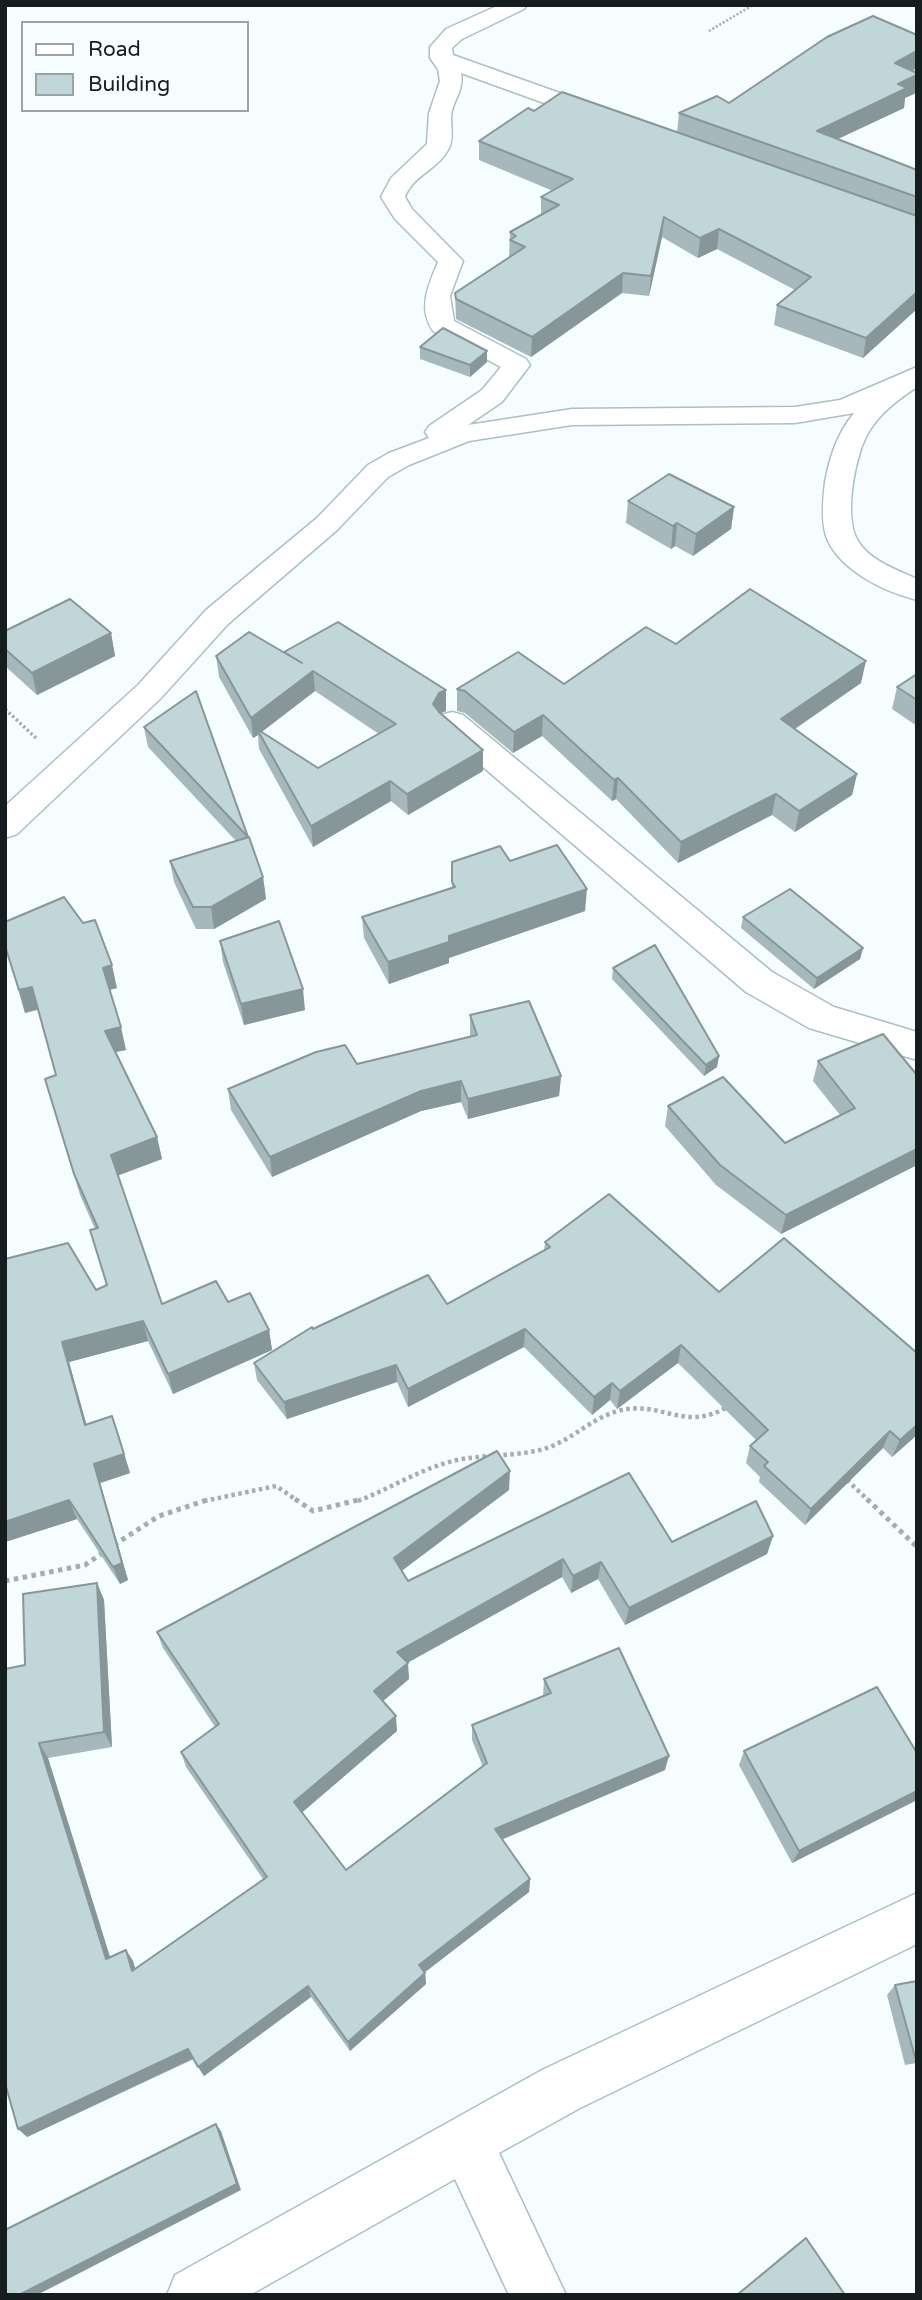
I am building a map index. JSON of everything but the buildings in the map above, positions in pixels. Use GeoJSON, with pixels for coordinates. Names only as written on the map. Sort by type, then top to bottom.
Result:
{"type":"FeatureCollection","features":[{"type":"Feature","properties":{"kind":"street"},"geometry":{"type":"LineString","coordinates":[[5,826],[149,692],[217,617],[327,524],[378,471],[421,448],[492,396],[517,365],[442,325],[437,296],[452,261],[404,214],[393,197],[402,180],[435,153],[441,141],[439,117],[452,81],[441,58],[441,47],[454,34],[517,5]]}},
{"type":"Feature","properties":{"kind":"street"},"geometry":{"type":"LineString","coordinates":[[441,58],[622,123]]}},
{"type":"Feature","properties":{"kind":"street"},"geometry":{"type":"LineString","coordinates":[[421,448],[463,434],[572,417],[795,415],[846,407],[901,386]]}},
{"type":"Feature","properties":{"kind":"street"},"geometry":{"type":"LineString","coordinates":[[901,386],[917,411]]}},
{"type":"Feature","properties":{"kind":"street"},"geometry":{"type":"LineString","coordinates":[[901,386],[872,409],[854,432],[848,445],[836,516],[842,542],[852,554],[917,591]]}},
{"type":"Feature","properties":{"kind":"street"},"geometry":{"type":"LineString","coordinates":[[452,723],[759,982],[822,1018],[917,1046]]}},
{"type":"Feature","properties":{"kind":"street"},"geometry":{"type":"LineString","coordinates":[[195,2295],[561,2089],[917,1918]]}},
{"type":"Feature","properties":{"kind":"street"},"geometry":{"type":"LineString","coordinates":[[466,2143],[538,2295]]}},
{"type":"Feature","properties":{"kind":"path"},"geometry":{"type":"LineString","coordinates":[[709,31],[753,5]]}},
{"type":"Feature","properties":{"kind":"path"},"geometry":{"type":"LineString","coordinates":[[5,1581],[85,1565],[159,1516],[213,1498],[276,1486],[313,1511],[363,1499],[414,1474],[455,1460],[545,1449],[572,1438],[620,1410],[645,1407],[694,1419],[708,1419],[732,1403]]}},
{"type":"Feature","properties":{"kind":"path"},"geometry":{"type":"LineString","coordinates":[[840,1472],[917,1547]]}}]}
